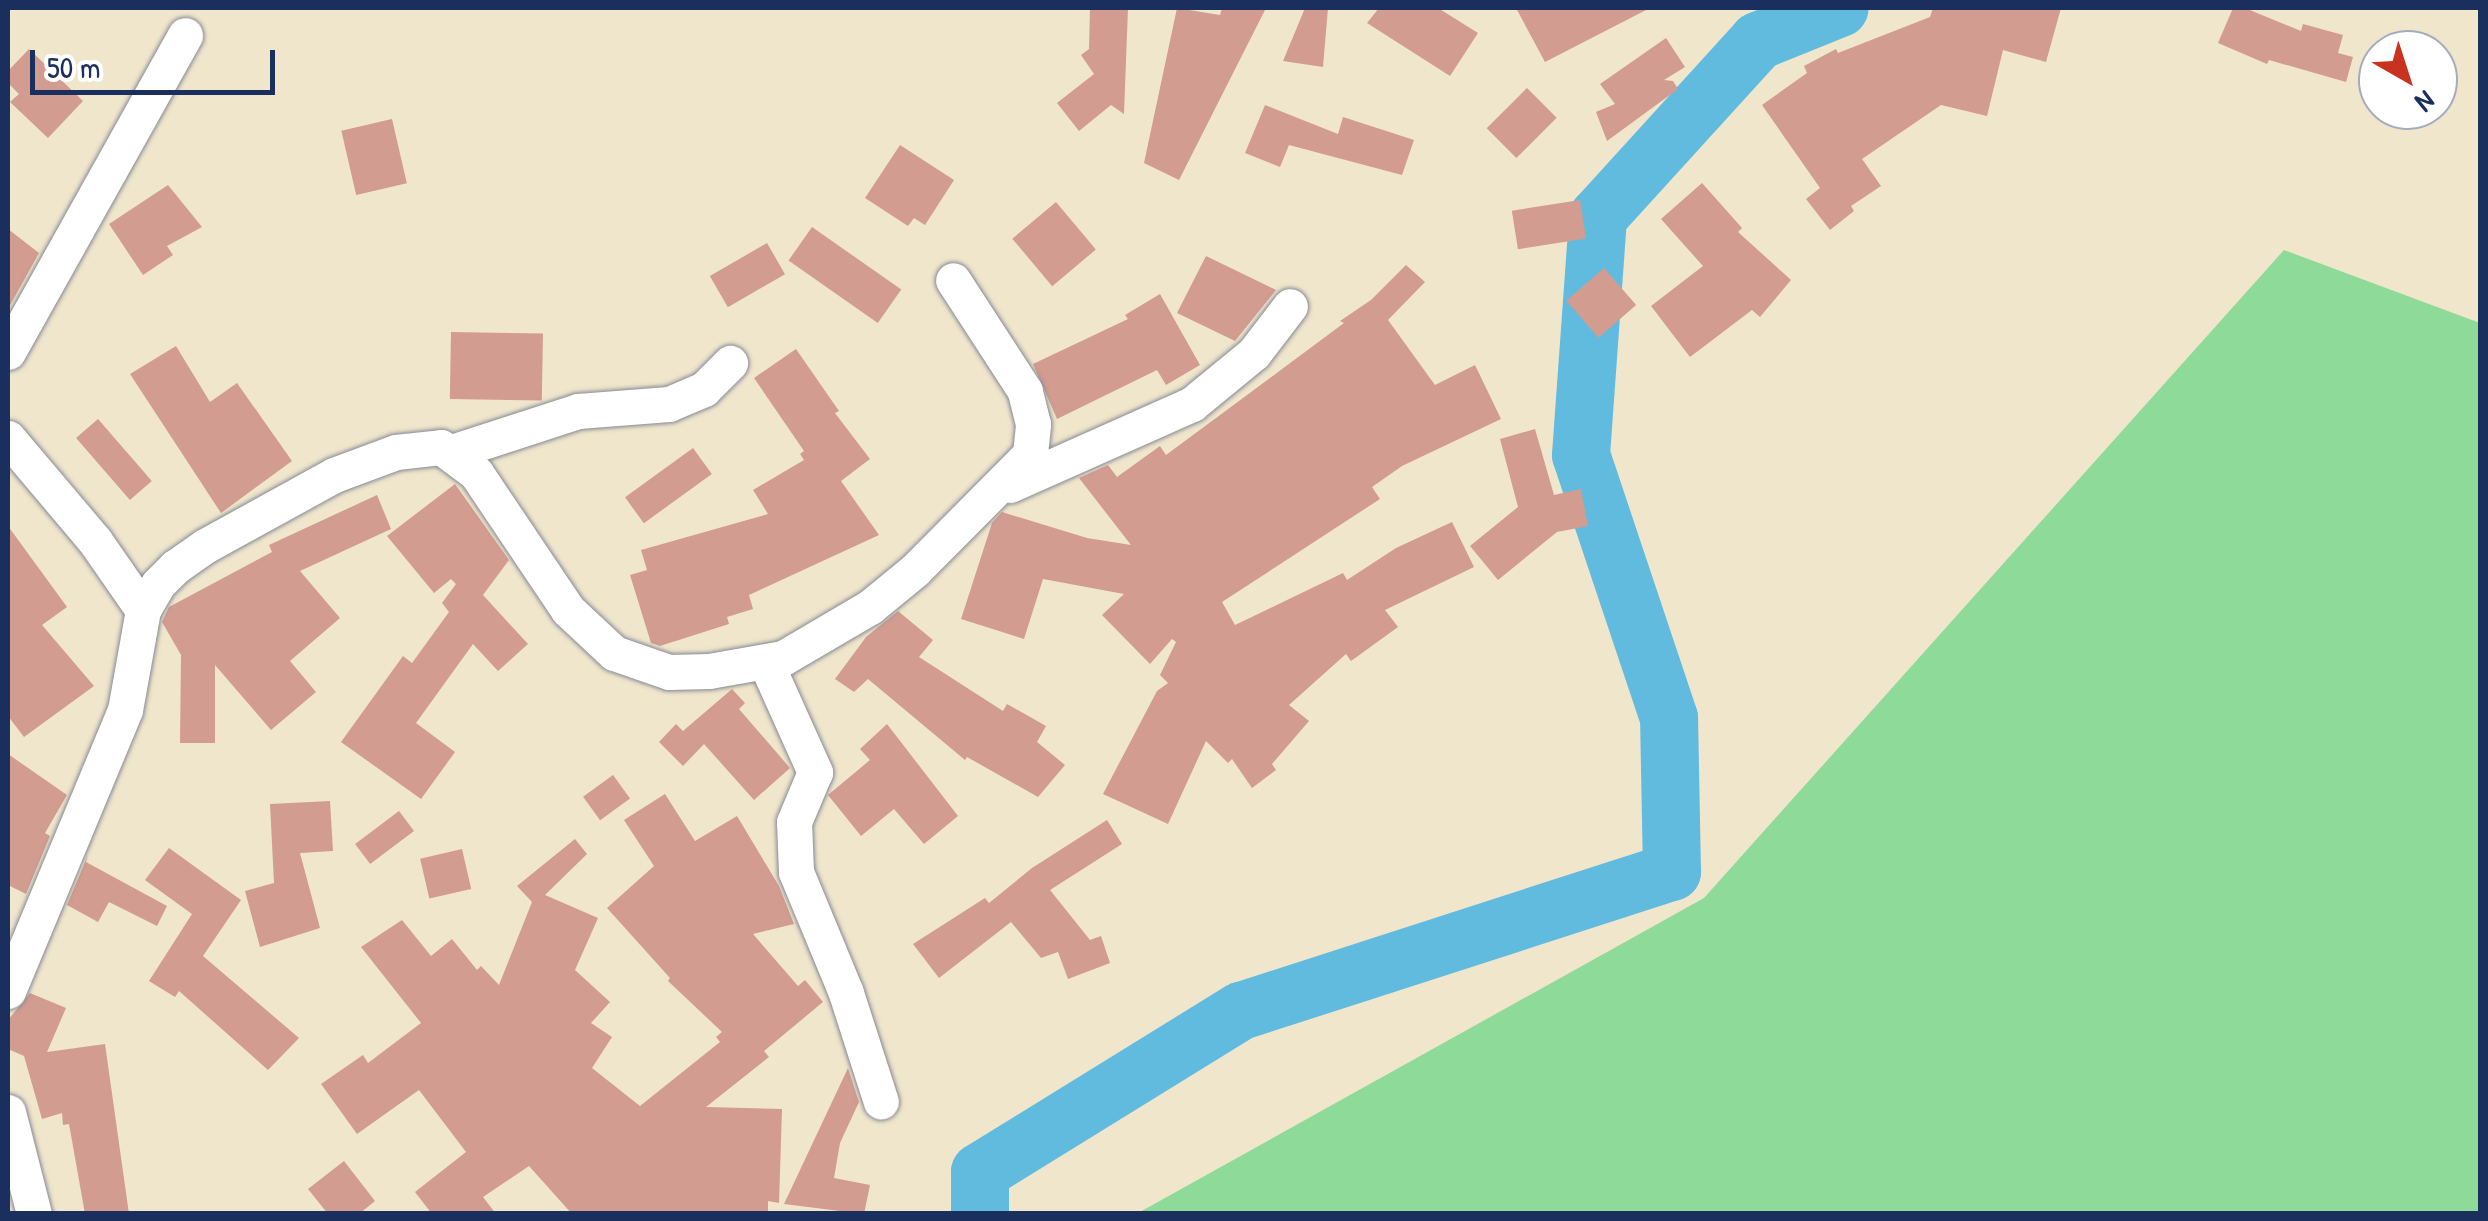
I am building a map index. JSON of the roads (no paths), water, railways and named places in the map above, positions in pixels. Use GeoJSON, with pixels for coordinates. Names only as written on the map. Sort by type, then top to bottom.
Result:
{"type":"FeatureCollection","features":[{"type":"Feature","properties":{"kind":"street"},"geometry":{"type":"LineString","coordinates":[[8,352],[186,35]]}},
{"type":"Feature","properties":{"kind":"street"},"geometry":{"type":"LineString","coordinates":[[8,990],[125,710],[143,610],[158,584],[190,556],[334,475],[428,446],[452,452],[476,473],[568,610],[614,653],[669,672],[766,663],[801,650],[870,607],[915,570],[1030,454],[1030,410],[1006,357],[953,280]]}},
{"type":"Feature","properties":{"kind":"street"},"geometry":{"type":"LineString","coordinates":[[996,492],[1192,404],[1254,353],[1290,306]]}},
{"type":"Feature","properties":{"kind":"street"},"geometry":{"type":"LineString","coordinates":[[452,452],[578,411],[668,404],[704,389],[730,364]]}},
{"type":"Feature","properties":{"kind":"street"},"geometry":{"type":"LineString","coordinates":[[8,438],[76,516],[143,610]]}},
{"type":"Feature","properties":{"kind":"street"},"geometry":{"type":"LineString","coordinates":[[766,663],[815,772],[794,822],[796,872],[846,993],[881,1102]]}},
{"type":"Feature","properties":{"kind":"street"},"geometry":{"type":"LineString","coordinates":[[8,1112],[34,1214]]}},
{"type":"Feature","properties":{"kind":"waterway"},"geometry":{"type":"LineString","coordinates":[[980,1214],[980,1172],[1241,1011],[1672,872],[1669,718],[1581,455],[1598,217],[1758,41],[1840,8]]}}]}
